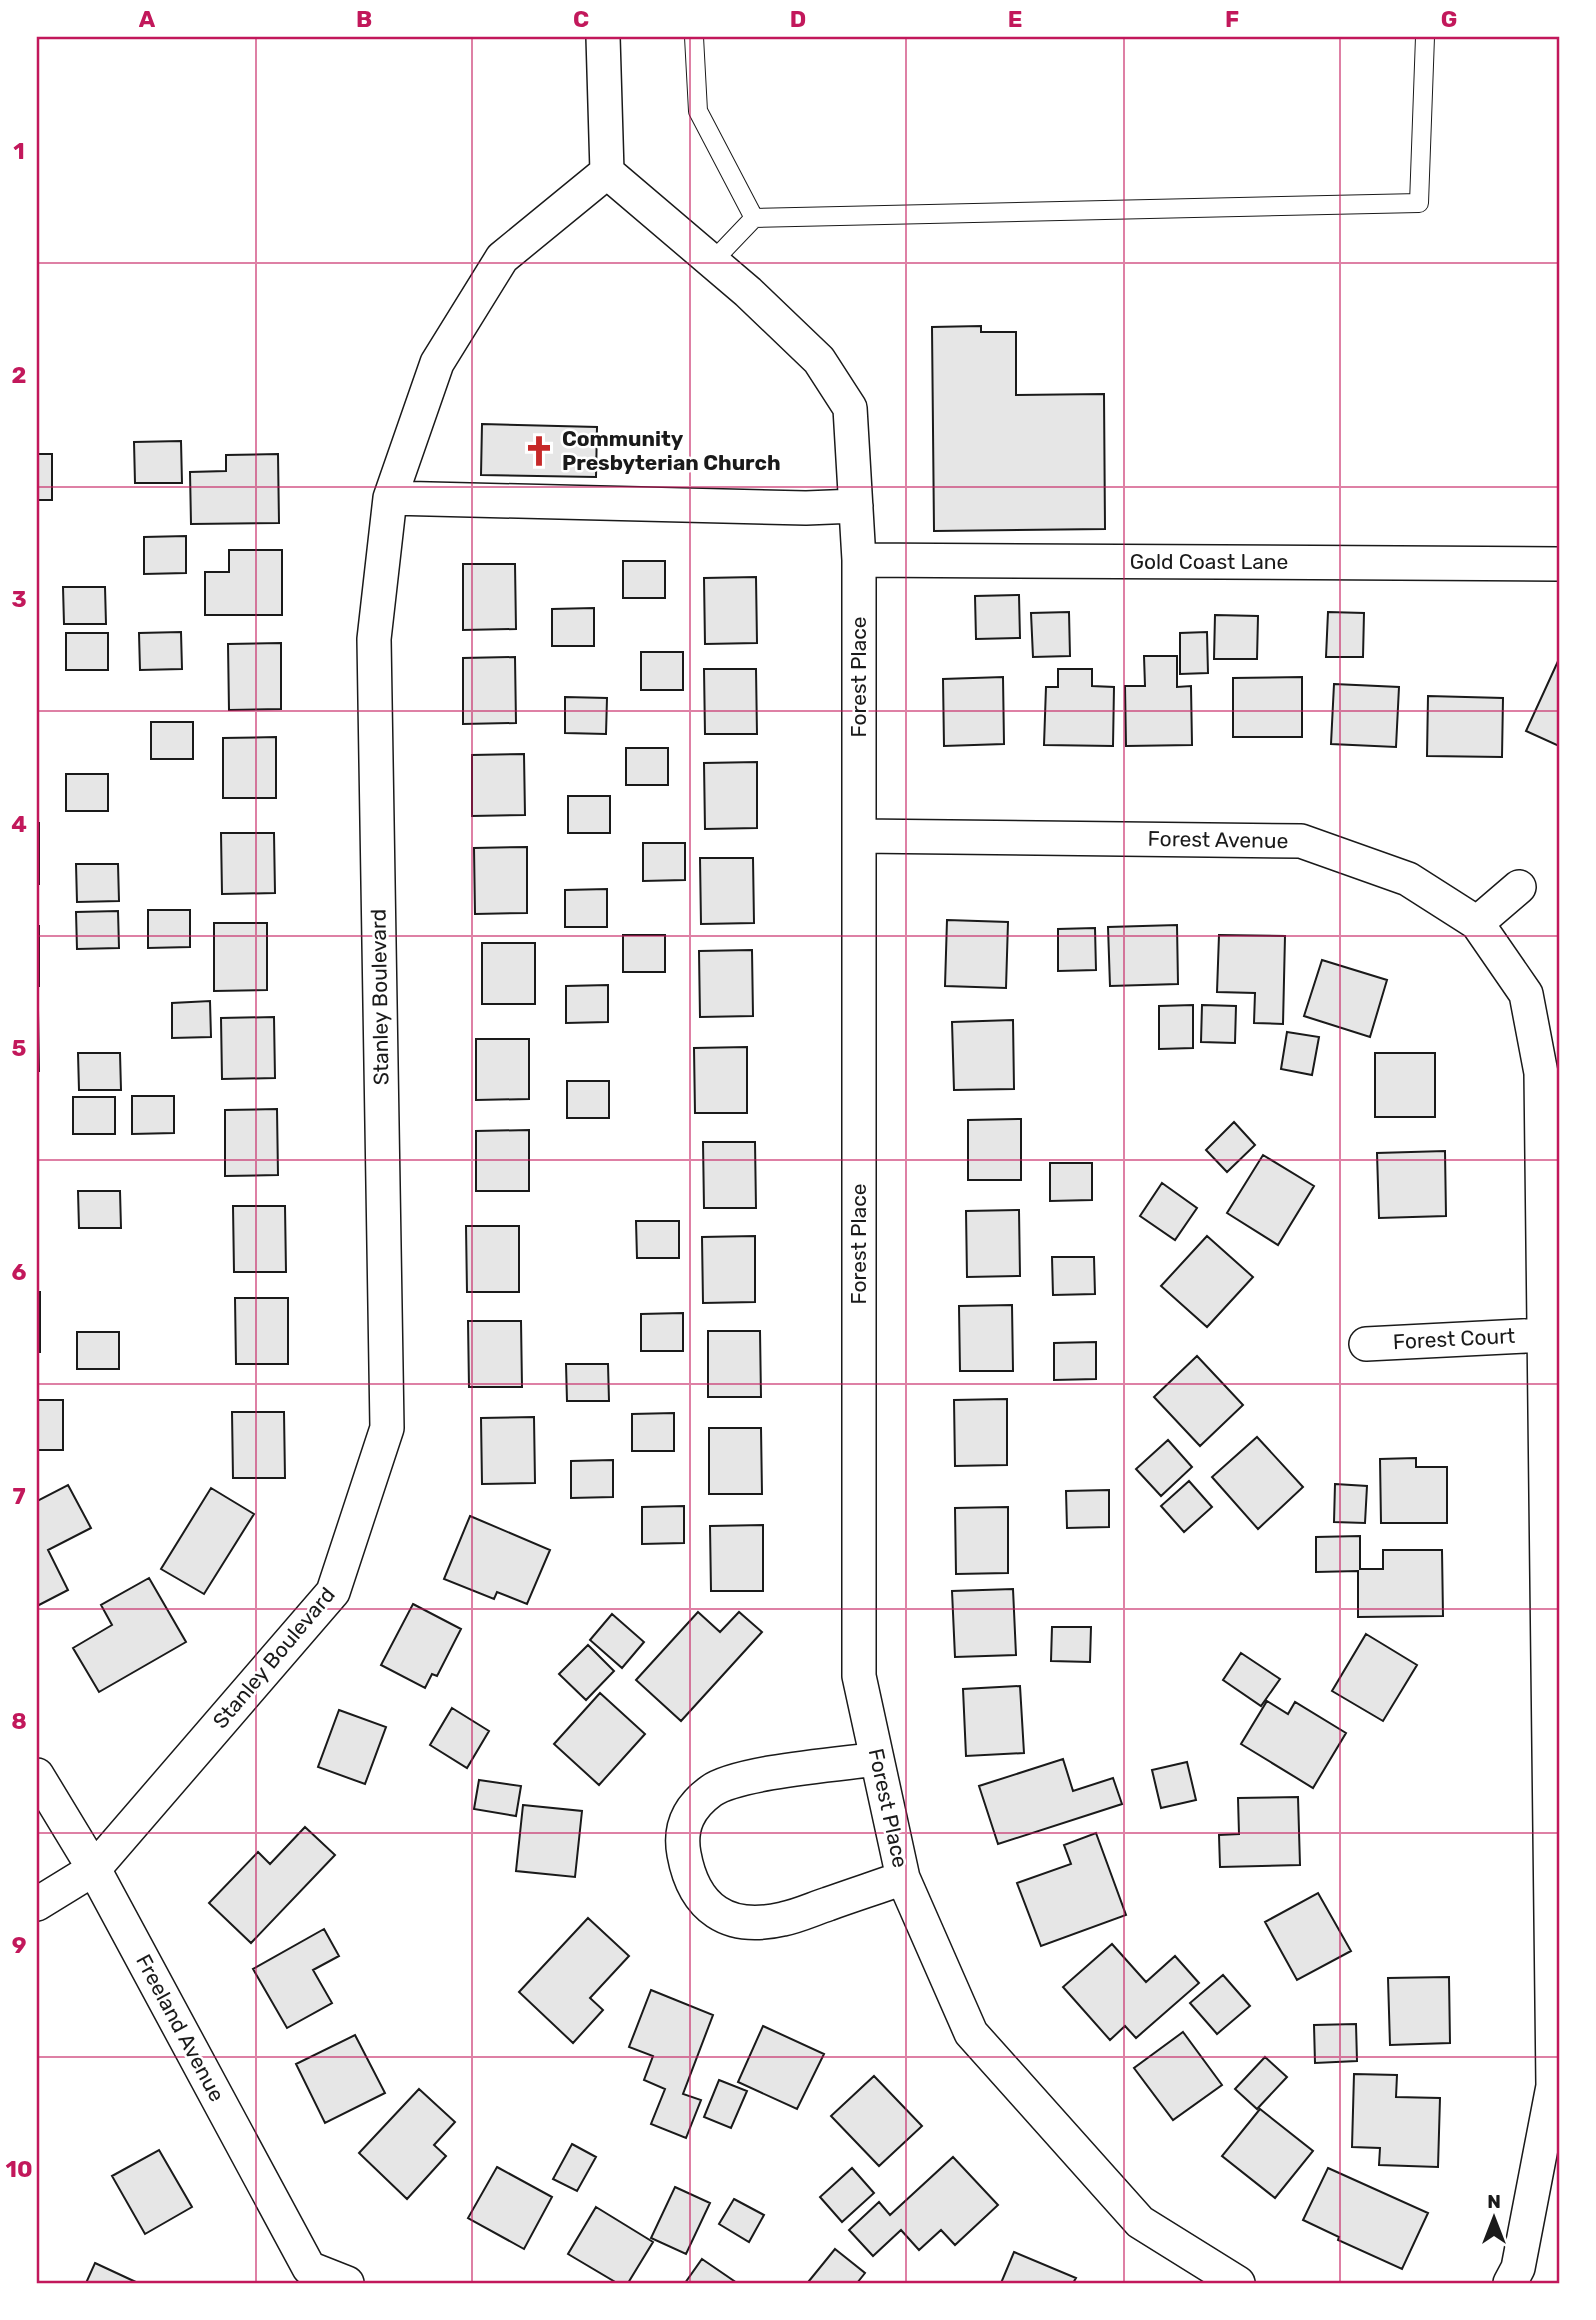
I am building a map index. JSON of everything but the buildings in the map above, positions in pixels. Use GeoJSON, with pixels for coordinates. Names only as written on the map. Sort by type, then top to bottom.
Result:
{"type":"FeatureCollection","features":[{"type":"Feature","properties":{"kind":"street"},"geometry":{"type":"LineString","coordinates":[[603,37],[607,172]]}},
{"type":"Feature","properties":{"kind":"street","name":"Forest Place"},"geometry":{"type":"LineString","coordinates":[[607,172],[748,292],[819,360],[850,408],[859,560],[859,1676],[903,1878],[971,2033],[1140,2222],[1238,2283]]}},
{"type":"Feature","properties":{"kind":"street","name":"Stanley Boulevard"},"geometry":{"type":"LineString","coordinates":[[37,1903],[94,1868],[334,1592],[387,1428],[374,639],[390,498],[437,363],[502,258],[607,172]]}},
{"type":"Feature","properties":{"kind":"street"},"geometry":{"type":"LineString","coordinates":[[390,498],[806,508],[856,506]]}},
{"type":"Feature","properties":{"kind":"street","name":"Gold Coast Lane"},"geometry":{"type":"LineString","coordinates":[[859,560],[1559,564]]}},
{"type":"Feature","properties":{"kind":"street","name":"Forest Avenue"},"geometry":{"type":"LineString","coordinates":[[859,836],[1301,841],[1408,879],[1476,923],[1527,994],[1541,1073],[1553,2085],[1518,2268],[1510,2283]]}},
{"type":"Feature","properties":{"kind":"street"},"geometry":{"type":"LineString","coordinates":[[1476,923],[1519,887]]}},
{"type":"Feature","properties":{"kind":"street","name":"Forest Court"},"geometry":{"type":"LineString","coordinates":[[1366,1344],[1543,1335]]}},
{"type":"Feature","properties":{"kind":"street"},"geometry":{"type":"LineString","coordinates":[[877,1759],[743,1778],[713,1790],[689,1812],[682,1842],[688,1875],[702,1902],[728,1920],[754,1923],[782,1920],[903,1878]]}},
{"type":"Feature","properties":{"kind":"street","name":"Freeland Avenue"},"geometry":{"type":"LineString","coordinates":[[37,1775],[94,1868],[303,2275]]}},
{"type":"Feature","properties":{"kind":"street"},"geometry":{"type":"LineString","coordinates":[[303,2275],[347,2283]]}},
{"type":"Feature","properties":{"kind":"lane"},"geometry":{"type":"LineString","coordinates":[[694,37],[698,111],[754,218]]}},
{"type":"Feature","properties":{"kind":"lane"},"geometry":{"type":"LineString","coordinates":[[712,262],[754,218],[1419,203],[1425,37]]}},
{"type":"Feature","properties":{"kind":"place","name":"Community Presbyterian Church"},"geometry":{"type":"Point","coordinates":[539,451]}}]}
